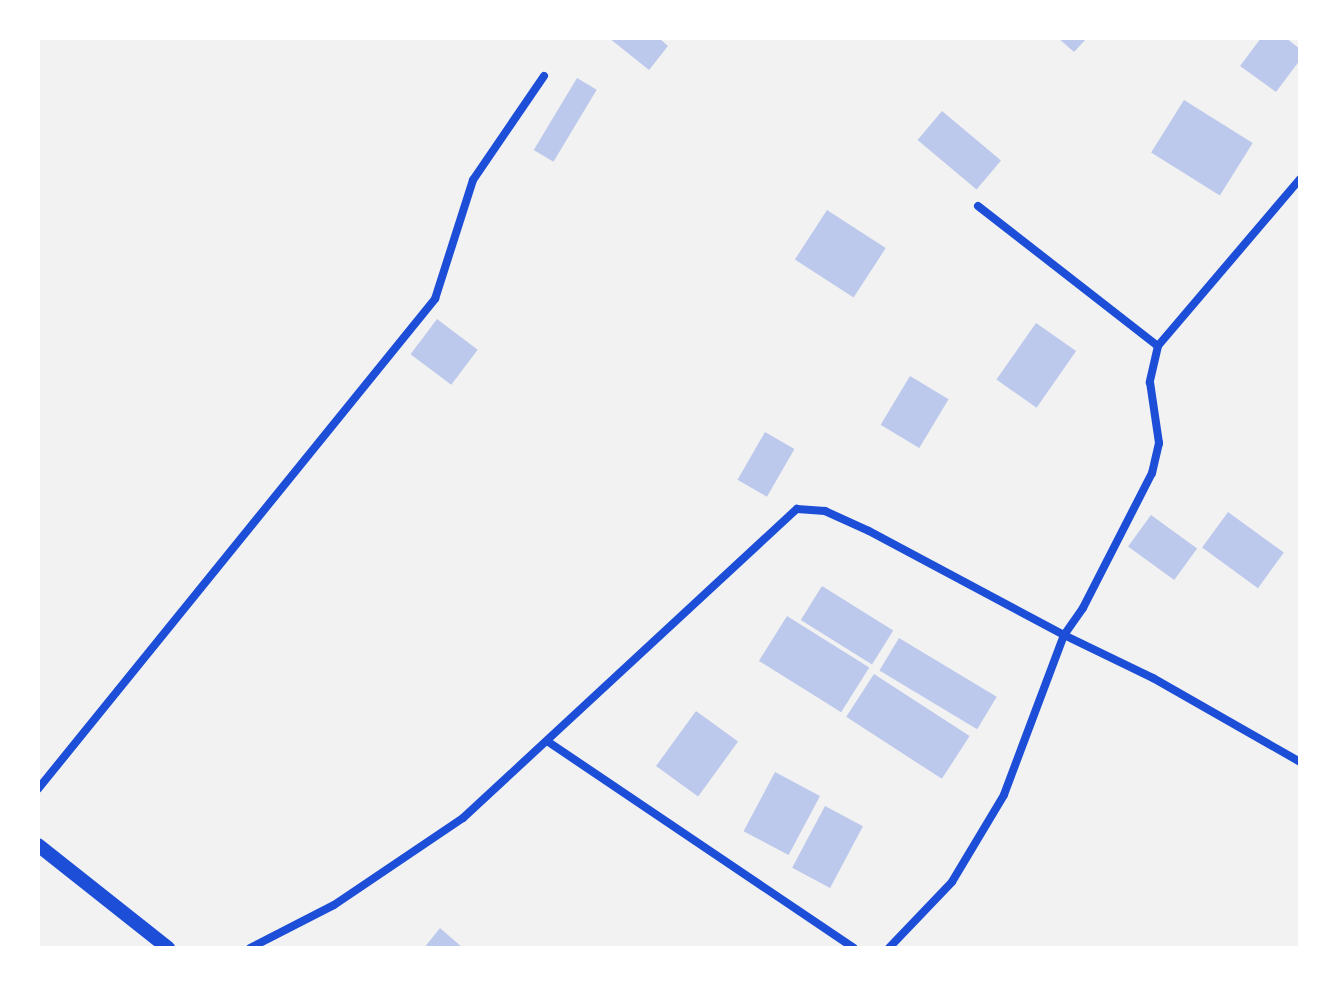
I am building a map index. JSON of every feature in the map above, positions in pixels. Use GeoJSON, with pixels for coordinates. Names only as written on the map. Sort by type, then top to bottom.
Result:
{"type":"FeatureCollection","features":[{"type":"Feature","properties":{"kind":"street"},"geometry":{"type":"LineString","coordinates":[[38,789],[435,299],[473,180],[544,76]]}},
{"type":"Feature","properties":{"kind":"street"},"geometry":{"type":"LineString","coordinates":[[889,948],[952,882],[1004,795],[1064,635],[1083,608],[1152,473],[1159,443],[1150,382],[1158,346],[1300,179]]}},
{"type":"Feature","properties":{"kind":"street"},"geometry":{"type":"LineString","coordinates":[[978,206],[1158,346]]}},
{"type":"Feature","properties":{"kind":"street"},"geometry":{"type":"LineString","coordinates":[[250,948],[334,905],[463,818],[797,509],[825,511],[869,531],[1064,635],[1153,678],[1300,762]]}},
{"type":"Feature","properties":{"kind":"street"},"geometry":{"type":"LineString","coordinates":[[547,741],[854,948]]}},
{"type":"Feature","properties":{"kind":"street"},"geometry":{"type":"LineString","coordinates":[[38,845],[168,948]]}},
{"type":"Feature","properties":{"kind":"building"},"geometry":{"type":"Polygon","coordinates":[[[609,38],[659,38],[668,46],[649,70],[609,38]]]}},
{"type":"Feature","properties":{"kind":"building"},"geometry":{"type":"Polygon","coordinates":[[[1058,38],[1087,38],[1074,52],[1058,38]]]}},
{"type":"Feature","properties":{"kind":"building"},"geometry":{"type":"Polygon","coordinates":[[[1261,38],[1286,38],[1300,49],[1300,60],[1276,92],[1240,66],[1261,38]]]}},
{"type":"Feature","properties":{"kind":"building"},"geometry":{"type":"Polygon","coordinates":[[[577,78],[597,90],[553,162],[534,150],[577,78]]]}},
{"type":"Feature","properties":{"kind":"building"},"geometry":{"type":"Polygon","coordinates":[[[1184,100],[1253,143],[1220,196],[1151,153],[1184,100]]]}},
{"type":"Feature","properties":{"kind":"building"},"geometry":{"type":"Polygon","coordinates":[[[942,111],[1001,160],[977,190],[918,140],[942,111]]]}},
{"type":"Feature","properties":{"kind":"building"},"geometry":{"type":"Polygon","coordinates":[[[827,210],[886,248],[854,298],[795,259],[827,210]]]}},
{"type":"Feature","properties":{"kind":"building"},"geometry":{"type":"Polygon","coordinates":[[[437,319],[478,350],[451,385],[411,354],[437,319]]]}},
{"type":"Feature","properties":{"kind":"building"},"geometry":{"type":"Polygon","coordinates":[[[1036,323],[1076,351],[1037,408],[996,380],[1036,323]]]}},
{"type":"Feature","properties":{"kind":"building"},"geometry":{"type":"Polygon","coordinates":[[[910,376],[949,399],[919,448],[881,425],[910,376]]]}},
{"type":"Feature","properties":{"kind":"building"},"geometry":{"type":"Polygon","coordinates":[[[765,432],[794,449],[767,497],[738,480],[765,432]]]}},
{"type":"Feature","properties":{"kind":"building"},"geometry":{"type":"Polygon","coordinates":[[[1228,512],[1284,553],[1258,588],[1202,548],[1228,512]]]}},
{"type":"Feature","properties":{"kind":"building"},"geometry":{"type":"Polygon","coordinates":[[[1151,515],[1197,549],[1174,580],[1128,547],[1151,515]]]}},
{"type":"Feature","properties":{"kind":"building"},"geometry":{"type":"Polygon","coordinates":[[[822,586],[893,631],[872,664],[801,620],[822,586]]]}},
{"type":"Feature","properties":{"kind":"building"},"geometry":{"type":"Polygon","coordinates":[[[787,616],[869,667],[841,712],[759,661],[787,616]]]}},
{"type":"Feature","properties":{"kind":"building"},"geometry":{"type":"Polygon","coordinates":[[[899,638],[997,697],[977,729],[879,671],[899,638]]]}},
{"type":"Feature","properties":{"kind":"building"},"geometry":{"type":"Polygon","coordinates":[[[874,674],[970,736],[942,779],[846,717],[874,674]]]}},
{"type":"Feature","properties":{"kind":"building"},"geometry":{"type":"Polygon","coordinates":[[[696,711],[738,742],[698,797],[656,766],[696,711]]]}},
{"type":"Feature","properties":{"kind":"building"},"geometry":{"type":"Polygon","coordinates":[[[775,772],[820,796],[789,855],[744,831],[775,772]]]}},
{"type":"Feature","properties":{"kind":"building"},"geometry":{"type":"Polygon","coordinates":[[[825,806],[863,826],[830,888],[792,868],[825,806]]]}},
{"type":"Feature","properties":{"kind":"building"},"geometry":{"type":"Polygon","coordinates":[[[440,928],[463,948],[424,948],[440,928]]]}}]}
